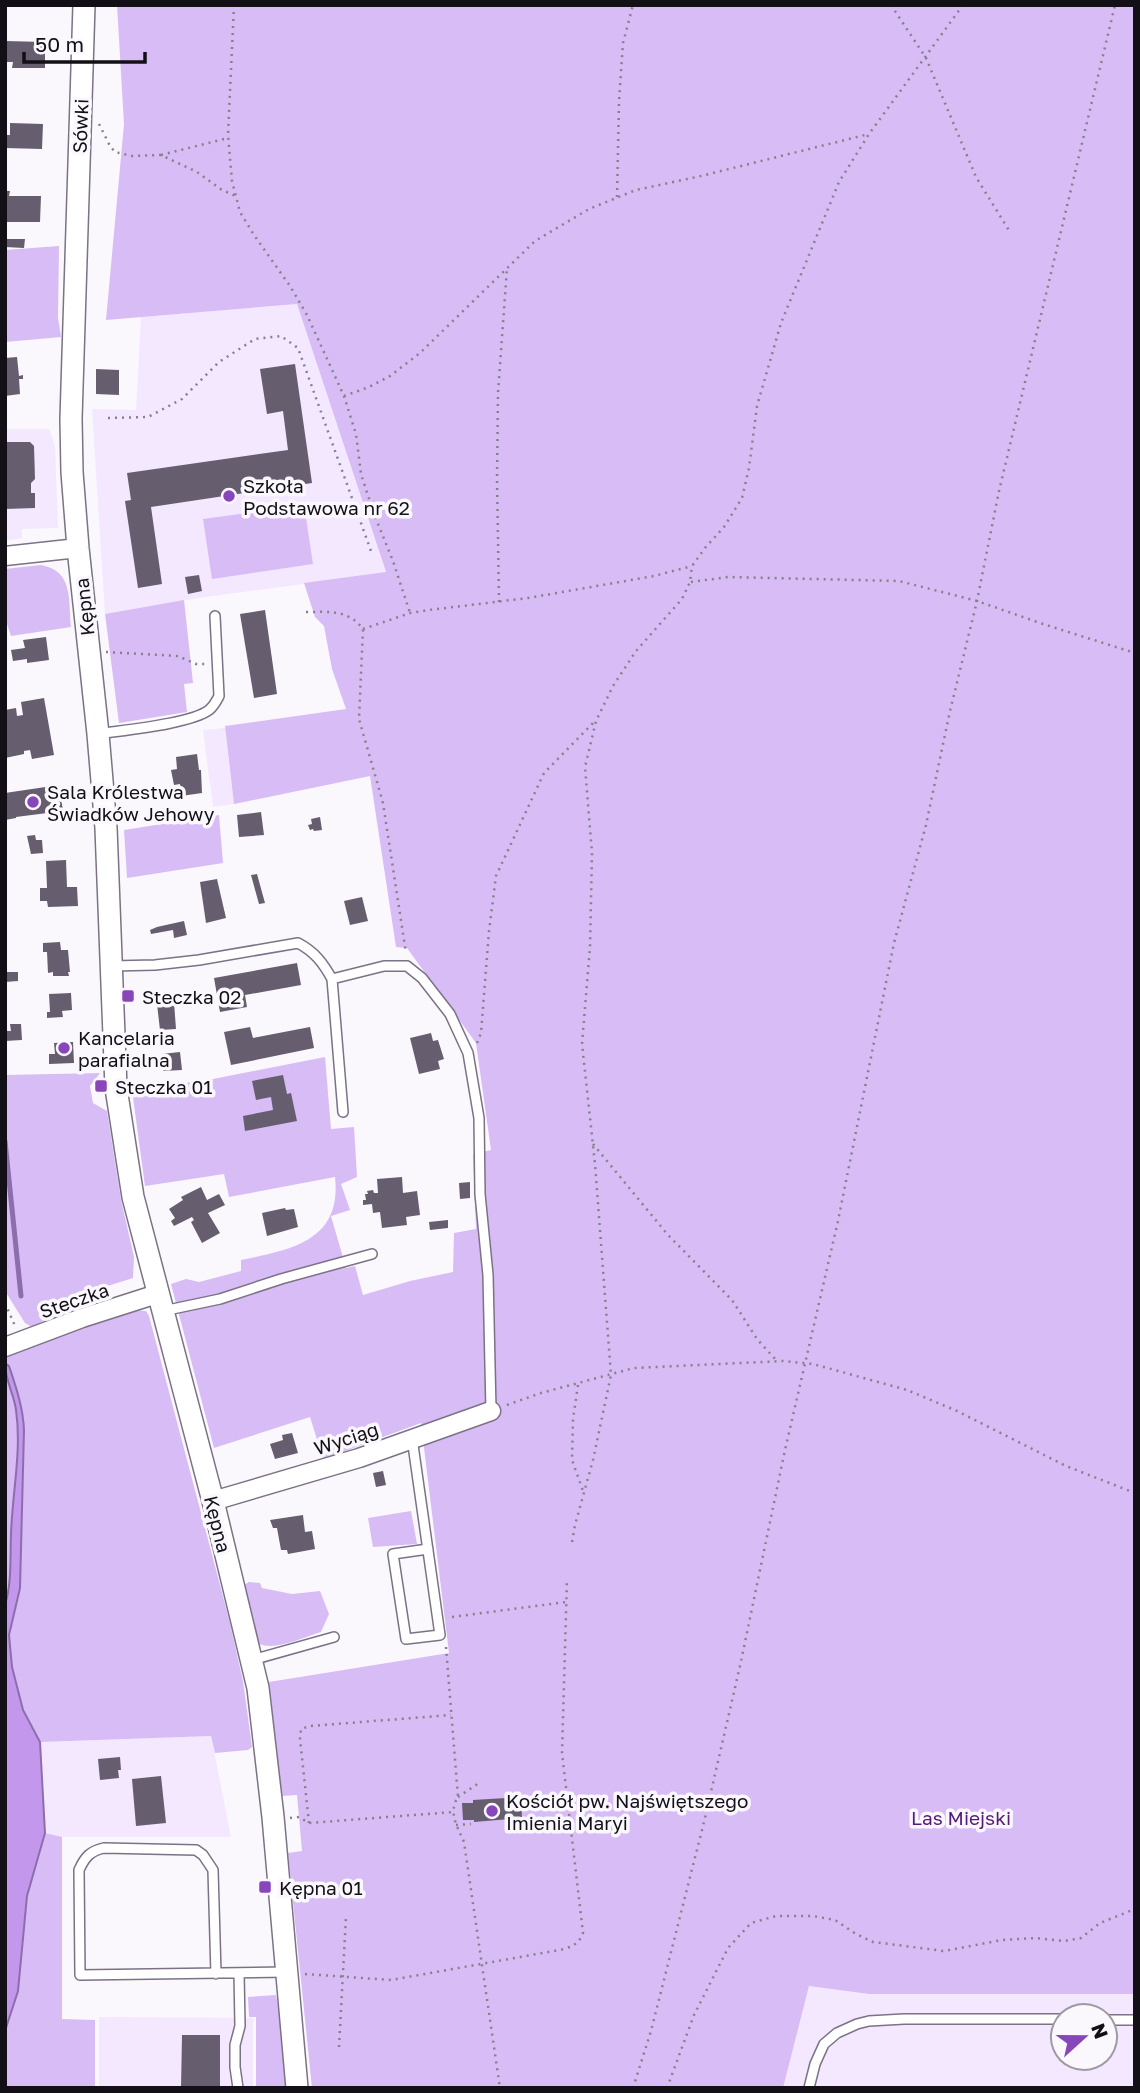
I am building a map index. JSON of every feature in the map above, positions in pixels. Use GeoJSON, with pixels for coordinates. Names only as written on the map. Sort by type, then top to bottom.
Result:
{"type":"FeatureCollection","features":[{"type":"Feature","properties":{"kind":"street","name":"Sówki"},"geometry":{"type":"LineString","coordinates":[[77,247],[84,5]]}},
{"type":"Feature","properties":{"kind":"street","name":"Kępna"},"geometry":{"type":"LineString","coordinates":[[77,247],[71,419],[72,472],[98,734],[113,966],[116,1088],[133,1197],[252,1660],[267,1751],[293,1973],[297,2088]]}},
{"type":"Feature","properties":{"kind":"street"},"geometry":{"type":"LineString","coordinates":[[5,556],[78,548]]}},
{"type":"Feature","properties":{"kind":"street","name":"Steczka"},"geometry":{"type":"LineString","coordinates":[[13,1344],[159,1303]]}},
{"type":"Feature","properties":{"kind":"street","name":"Wyciąg"},"geometry":{"type":"LineString","coordinates":[[213,1501],[359,1458],[491,1411]]}},
{"type":"Feature","properties":{"kind":"lane"},"geometry":{"type":"LineString","coordinates":[[98,734],[191,719],[215,705],[219,696],[215,616]]}},
{"type":"Feature","properties":{"kind":"lane"},"geometry":{"type":"LineString","coordinates":[[113,966],[199,960],[298,943],[310,949],[324,963],[332,979],[343,1112]]}},
{"type":"Feature","properties":{"kind":"lane"},"geometry":{"type":"LineString","coordinates":[[332,979],[384,966],[407,966],[422,978],[450,1014],[468,1053],[479,1118],[481,1194],[488,1275],[491,1411]]}},
{"type":"Feature","properties":{"kind":"lane"},"geometry":{"type":"LineString","coordinates":[[159,1303],[220,1299],[372,1254]]}},
{"type":"Feature","properties":{"kind":"lane"},"geometry":{"type":"LineString","coordinates":[[412,1438],[428,1549],[440,1635],[406,1639],[393,1554],[428,1549]]}},
{"type":"Feature","properties":{"kind":"lane"},"geometry":{"type":"LineString","coordinates":[[252,1660],[334,1637]]}},
{"type":"Feature","properties":{"kind":"lane"},"geometry":{"type":"LineString","coordinates":[[216,1974],[213,1870],[203,1855],[196,1850],[92,1850],[79,1870],[79,1975],[216,1974],[239,1973],[293,1973]]}},
{"type":"Feature","properties":{"kind":"lane"},"geometry":{"type":"LineString","coordinates":[[238,2088],[235,2067],[240,2026],[239,1973]]}},
{"type":"Feature","properties":{"kind":"lane"},"geometry":{"type":"LineString","coordinates":[[809,2088],[824,2044],[837,2033],[857,2024],[894,2020],[1049,2020]]}},
{"type":"Feature","properties":{"kind":"path"},"geometry":{"type":"LineString","coordinates":[[234,5],[228,138],[232,181],[240,212],[307,315],[344,396],[356,433],[361,474],[410,614]]}},
{"type":"Feature","properties":{"kind":"path"},"geometry":{"type":"LineString","coordinates":[[617,198],[623,43],[633,5]]}},
{"type":"Feature","properties":{"kind":"path"},"geometry":{"type":"LineString","coordinates":[[891,5],[926,58],[976,177],[1010,232]]}},
{"type":"Feature","properties":{"kind":"path"},"geometry":{"type":"LineString","coordinates":[[572,1542],[611,1375],[593,1144],[582,1044],[590,947],[592,853],[585,767],[596,721],[613,686],[636,651],[682,599],[690,582],[692,566],[724,527],[742,498],[757,406],[781,323],[839,182],[869,134],[963,5]]}},
{"type":"Feature","properties":{"kind":"path"},"geometry":{"type":"LineString","coordinates":[[633,2088],[651,2031],[704,1822],[838,1221],[894,943],[926,825],[999,491],[1115,5]]}},
{"type":"Feature","properties":{"kind":"path"},"geometry":{"type":"LineString","coordinates":[[99,124],[116,152],[132,156],[161,155],[228,138]]}},
{"type":"Feature","properties":{"kind":"path"},"geometry":{"type":"LineString","coordinates":[[344,396],[390,376],[420,353],[535,241],[589,209],[636,190],[869,134]]}},
{"type":"Feature","properties":{"kind":"path"},"geometry":{"type":"LineString","coordinates":[[161,155],[197,172],[222,190],[236,196]]}},
{"type":"Feature","properties":{"kind":"path"},"geometry":{"type":"LineString","coordinates":[[499,602],[498,393],[508,268]]}},
{"type":"Feature","properties":{"kind":"path"},"geometry":{"type":"LineString","coordinates":[[108,418],[149,417],[182,399],[219,362],[255,339],[281,336],[298,348],[371,551]]}},
{"type":"Feature","properties":{"kind":"path"},"geometry":{"type":"LineString","coordinates":[[363,629],[410,614],[654,576],[692,566]]}},
{"type":"Feature","properties":{"kind":"path"},"geometry":{"type":"LineString","coordinates":[[690,582],[728,577],[899,581],[977,601],[1135,653]]}},
{"type":"Feature","properties":{"kind":"path"},"geometry":{"type":"LineString","coordinates":[[306,612],[338,612],[356,620],[363,629],[359,719],[383,803],[406,954],[403,966]]}},
{"type":"Feature","properties":{"kind":"path"},"geometry":{"type":"LineString","coordinates":[[100,651],[178,656],[196,664],[218,664]]}},
{"type":"Feature","properties":{"kind":"path"},"geometry":{"type":"LineString","coordinates":[[468,1053],[473,1050],[481,1033],[496,876],[544,773],[596,721]]}},
{"type":"Feature","properties":{"kind":"path"},"geometry":{"type":"LineString","coordinates":[[593,1144],[668,1235],[732,1300],[757,1339],[777,1361]]}},
{"type":"Feature","properties":{"kind":"path"},"geometry":{"type":"LineString","coordinates":[[5,1303],[13,1344]]}},
{"type":"Feature","properties":{"kind":"path"},"geometry":{"type":"LineString","coordinates":[[491,1411],[634,1368],[777,1361],[806,1364],[907,1390],[957,1411],[1066,1466],[1135,1493]]}},
{"type":"Feature","properties":{"kind":"path"},"geometry":{"type":"LineString","coordinates":[[578,1385],[573,1419],[572,1460],[583,1494]]}},
{"type":"Feature","properties":{"kind":"path"},"geometry":{"type":"LineString","coordinates":[[293,1973],[391,1980],[577,1945],[583,1933],[562,1736],[567,1579]]}},
{"type":"Feature","properties":{"kind":"path"},"geometry":{"type":"LineString","coordinates":[[445,1618],[566,1602]]}},
{"type":"Feature","properties":{"kind":"path"},"geometry":{"type":"LineString","coordinates":[[440,1635],[446,1643],[458,1797]]}},
{"type":"Feature","properties":{"kind":"path"},"geometry":{"type":"LineString","coordinates":[[310,1823],[301,1729],[310,1726],[451,1715]]}},
{"type":"Feature","properties":{"kind":"path"},"geometry":{"type":"LineString","coordinates":[[479,1783],[458,1797],[453,1805],[453,1812],[464,1842],[500,2088]]}},
{"type":"Feature","properties":{"kind":"path"},"geometry":{"type":"LineString","coordinates":[[534,1808],[568,1803]]}},
{"type":"Feature","properties":{"kind":"path"},"geometry":{"type":"LineString","coordinates":[[299,1817],[310,1823],[453,1812]]}},
{"type":"Feature","properties":{"kind":"path"},"geometry":{"type":"LineString","coordinates":[[456,1825],[471,1824]]}},
{"type":"Feature","properties":{"kind":"path"},"geometry":{"type":"LineString","coordinates":[[667,2088],[694,2015],[728,1948],[751,1923],[776,1916],[813,1916],[835,1920],[873,1942],[944,1951],[1002,1940],[1036,1938],[1064,1941],[1081,1938],[1100,1923],[1135,1909]]}},
{"type":"Feature","properties":{"kind":"path"},"geometry":{"type":"LineString","coordinates":[[339,2047],[346,1917]]}},
{"type":"Feature","properties":{"kind":"shaded area","name":"Szkoła Podstawowa nr 62"},"geometry":{"type":"Polygon","coordinates":[[[297,304],[386,573],[205,597],[105,614],[92,409],[136,410],[141,317],[297,304]]]}},
{"type":"Feature","properties":{"kind":"shaded area"},"geometry":{"type":"Polygon","coordinates":[[[5,429],[49,429],[55,446],[58,528],[22,529],[22,538],[5,541],[5,429]]]}},
{"type":"Feature","properties":{"kind":"shaded area"},"geometry":{"type":"Polygon","coordinates":[[[225,728],[234,804],[213,807],[203,730],[225,728]]]}},
{"type":"Feature","properties":{"kind":"shaded area"},"geometry":{"type":"Polygon","coordinates":[[[5,1363],[9,1366],[17,1389],[24,1430],[20,1588],[9,1635],[12,1667],[23,1710],[40,1742],[45,1833],[27,1896],[18,1991],[5,2031],[5,1605],[10,1579],[18,1425],[5,1363]]]}},
{"type":"Feature","properties":{"kind":"shaded area"},"geometry":{"type":"Polygon","coordinates":[[[211,1736],[231,1837],[62,1837],[45,1833],[40,1742],[211,1736]]]}},
{"type":"Feature","properties":{"kind":"shaded area"},"geometry":{"type":"Polygon","coordinates":[[[809,1986],[869,1994],[1135,1994],[1135,2088],[783,2088],[809,1986]]]}},
{"type":"Feature","properties":{"kind":"shaded area"},"geometry":{"type":"Polygon","coordinates":[[[99,2017],[253,2018],[253,2088],[99,2088],[99,2017]]]}},
{"type":"Feature","properties":{"kind":"green space","name":"Las Miejski"},"geometry":{"type":"Polygon","coordinates":[[[117,5],[1135,5],[1135,1994],[869,1994],[809,1986],[783,2088],[312,2088],[288,1853],[302,1851],[297,1795],[282,1796],[269,1682],[449,1653],[421,1423],[323,1459],[310,1417],[214,1448],[171,1284],[186,1279],[199,1282],[241,1271],[241,1260],[278,1252],[309,1239],[322,1229],[330,1216],[335,1199],[335,1177],[229,1197],[224,1174],[145,1186],[132,1090],[208,1080],[325,1057],[331,1129],[354,1127],[357,1177],[341,1184],[350,1210],[331,1216],[346,1268],[355,1266],[363,1295],[453,1272],[454,1233],[476,1229],[473,1154],[491,1150],[476,1043],[407,948],[396,947],[370,776],[234,804],[225,726],[346,709],[332,669],[324,626],[315,617],[304,583],[386,572],[297,304],[106,320],[124,124],[117,5]]]}},
{"type":"Feature","properties":{"kind":"green space"},"geometry":{"type":"Polygon","coordinates":[[[59,246],[58,318],[61,337],[5,342],[5,250],[59,246]]]}},
{"type":"Feature","properties":{"kind":"green space"},"geometry":{"type":"Polygon","coordinates":[[[304,505],[313,564],[212,579],[203,519],[304,505]]]}},
{"type":"Feature","properties":{"kind":"green space"},"geometry":{"type":"Polygon","coordinates":[[[41,565],[52,568],[64,580],[69,597],[71,627],[11,636],[5,624],[5,569],[41,565]]]}},
{"type":"Feature","properties":{"kind":"green space"},"geometry":{"type":"Polygon","coordinates":[[[184,600],[193,683],[184,684],[187,712],[119,723],[105,614],[184,600]]]}},
{"type":"Feature","properties":{"kind":"green space"},"geometry":{"type":"Polygon","coordinates":[[[219,815],[223,863],[127,878],[124,830],[219,815]]]}},
{"type":"Feature","properties":{"kind":"green space"},"geometry":{"type":"Polygon","coordinates":[[[100,1073],[90,1086],[93,1103],[107,1111],[121,1200],[134,1257],[133,1278],[98,1289],[76,1305],[32,1327],[25,1323],[5,1291],[5,1075],[100,1073]]]}},
{"type":"Feature","properties":{"kind":"green space"},"geometry":{"type":"Polygon","coordinates":[[[134,1310],[146,1311],[149,1316],[229,1619],[243,1681],[252,1747],[248,1750],[215,1753],[211,1736],[40,1742],[23,1710],[12,1667],[9,1635],[20,1588],[24,1430],[5,1363],[5,1353],[134,1310]]]}},
{"type":"Feature","properties":{"kind":"green space"},"geometry":{"type":"Polygon","coordinates":[[[5,1374],[12,1392],[18,1432],[10,1579],[5,1605],[5,1374]]]}},
{"type":"Feature","properties":{"kind":"green space"},"geometry":{"type":"Polygon","coordinates":[[[411,1511],[417,1544],[373,1547],[368,1518],[411,1511]]]}},
{"type":"Feature","properties":{"kind":"green space"},"geometry":{"type":"Polygon","coordinates":[[[249,1582],[260,1583],[262,1588],[292,1594],[320,1591],[329,1614],[321,1632],[282,1645],[259,1644],[244,1585],[249,1582]]]}},
{"type":"Feature","properties":{"kind":"green space"},"geometry":{"type":"Polygon","coordinates":[[[45,1833],[62,1837],[62,2019],[95,2020],[95,2088],[5,2088],[5,2031],[18,1991],[27,1896],[45,1833]]]}},
{"type":"Feature","properties":{"kind":"green space"},"geometry":{"type":"Polygon","coordinates":[[[276,1995],[287,2088],[256,2088],[256,2017],[249,2017],[248,1997],[276,1995]]]}},
{"type":"Feature","properties":{"kind":"building"},"geometry":{"type":"Polygon","coordinates":[[[5,41],[45,42],[45,68],[12,68],[13,62],[6,62],[5,41]]]}},
{"type":"Feature","properties":{"kind":"building"},"geometry":{"type":"Polygon","coordinates":[[[10,123],[43,124],[42,149],[5,148],[5,135],[10,135],[10,123]]]}},
{"type":"Feature","properties":{"kind":"building"},"geometry":{"type":"Polygon","coordinates":[[[5,191],[10,191],[9,196],[41,196],[40,222],[5,222],[5,191]]]}},
{"type":"Feature","properties":{"kind":"building"},"geometry":{"type":"Polygon","coordinates":[[[5,239],[25,239],[24,248],[5,247],[5,239]]]}},
{"type":"Feature","properties":{"kind":"building"},"geometry":{"type":"Polygon","coordinates":[[[17,357],[19,376],[23,375],[23,379],[19,379],[20,394],[5,396],[5,358],[17,357]]]}},
{"type":"Feature","properties":{"kind":"building"},"geometry":{"type":"Polygon","coordinates":[[[295,364],[312,483],[151,507],[162,584],[138,588],[125,501],[131,500],[127,473],[288,450],[283,411],[267,414],[260,369],[295,364]]]}},
{"type":"Feature","properties":{"kind":"building"},"geometry":{"type":"Polygon","coordinates":[[[96,369],[119,370],[119,395],[96,394],[96,369]]]}},
{"type":"Feature","properties":{"kind":"building"},"geometry":{"type":"Polygon","coordinates":[[[5,442],[30,442],[34,446],[35,479],[31,483],[31,493],[35,493],[35,508],[5,509],[5,442]]]}},
{"type":"Feature","properties":{"kind":"building"},"geometry":{"type":"Polygon","coordinates":[[[199,575],[202,591],[188,594],[185,577],[199,575]]]}},
{"type":"Feature","properties":{"kind":"building"},"geometry":{"type":"Polygon","coordinates":[[[265,610],[277,694],[254,698],[240,614],[265,610]]]}},
{"type":"Feature","properties":{"kind":"building"},"geometry":{"type":"Polygon","coordinates":[[[46,637],[49,660],[27,663],[27,659],[13,661],[11,650],[25,648],[23,640],[46,637]]]}},
{"type":"Feature","properties":{"kind":"building"},"geometry":{"type":"Polygon","coordinates":[[[44,698],[54,755],[32,759],[30,750],[5,758],[5,710],[16,708],[17,716],[23,715],[21,702],[44,698]]]}},
{"type":"Feature","properties":{"kind":"building"},"geometry":{"type":"Polygon","coordinates":[[[197,754],[202,793],[181,796],[180,784],[174,785],[171,770],[177,769],[176,757],[197,754]]]}},
{"type":"Feature","properties":{"kind":"building","name":"Sala Królestwa Świadków Jehowy"},"geometry":{"type":"Polygon","coordinates":[[[59,785],[63,811],[5,820],[5,793],[59,785]]]}},
{"type":"Feature","properties":{"kind":"building"},"geometry":{"type":"Polygon","coordinates":[[[261,812],[264,835],[239,837],[237,815],[261,812]]]}},
{"type":"Feature","properties":{"kind":"building"},"geometry":{"type":"Polygon","coordinates":[[[320,817],[322,830],[310,830],[308,825],[312,824],[311,819],[320,817]]]}},
{"type":"Feature","properties":{"kind":"building"},"geometry":{"type":"Polygon","coordinates":[[[35,835],[36,840],[42,840],[43,853],[31,854],[27,836],[35,835]]]}},
{"type":"Feature","properties":{"kind":"building"},"geometry":{"type":"Polygon","coordinates":[[[66,860],[67,887],[77,887],[78,906],[48,907],[47,901],[40,901],[40,888],[47,888],[46,861],[66,860]]]}},
{"type":"Feature","properties":{"kind":"building"},"geometry":{"type":"Polygon","coordinates":[[[257,874],[265,903],[259,904],[251,875],[257,874]]]}},
{"type":"Feature","properties":{"kind":"building"},"geometry":{"type":"Polygon","coordinates":[[[217,879],[226,918],[206,923],[200,882],[217,879]]]}},
{"type":"Feature","properties":{"kind":"building"},"geometry":{"type":"Polygon","coordinates":[[[362,897],[368,921],[350,925],[344,901],[362,897]]]}},
{"type":"Feature","properties":{"kind":"building"},"geometry":{"type":"Polygon","coordinates":[[[184,921],[187,935],[174,938],[173,930],[151,934],[150,930],[157,927],[184,921]]]}},
{"type":"Feature","properties":{"kind":"building"},"geometry":{"type":"Polygon","coordinates":[[[60,942],[61,950],[68,950],[69,976],[53,976],[53,972],[48,973],[47,952],[43,952],[43,943],[60,942]]]}},
{"type":"Feature","properties":{"kind":"building"},"geometry":{"type":"Polygon","coordinates":[[[297,963],[301,985],[245,995],[247,1007],[220,1012],[214,978],[297,963]]]}},
{"type":"Feature","properties":{"kind":"building"},"geometry":{"type":"Polygon","coordinates":[[[5,972],[18,972],[18,981],[5,982],[5,972]]]}},
{"type":"Feature","properties":{"kind":"building"},"geometry":{"type":"Polygon","coordinates":[[[71,993],[72,1010],[62,1011],[63,1017],[47,1018],[47,1012],[50,1012],[49,994],[71,993]]]}},
{"type":"Feature","properties":{"kind":"building"},"geometry":{"type":"Polygon","coordinates":[[[174,1002],[176,1029],[160,1030],[157,1004],[174,1002]]]}},
{"type":"Feature","properties":{"kind":"building"},"geometry":{"type":"Polygon","coordinates":[[[10,1024],[21,1024],[22,1040],[5,1041],[5,1031],[11,1031],[10,1024]]]}},
{"type":"Feature","properties":{"kind":"building"},"geometry":{"type":"Polygon","coordinates":[[[250,1027],[253,1038],[310,1027],[314,1048],[231,1065],[224,1032],[250,1027]]]}},
{"type":"Feature","properties":{"kind":"building"},"geometry":{"type":"Polygon","coordinates":[[[431,1033],[433,1041],[438,1040],[444,1059],[438,1061],[440,1069],[419,1074],[410,1038],[431,1033]]]}},
{"type":"Feature","properties":{"kind":"building","name":"Kancelaria parafialna"},"geometry":{"type":"Polygon","coordinates":[[[73,1042],[74,1063],[49,1064],[49,1054],[55,1054],[54,1043],[73,1042]]]}},
{"type":"Feature","properties":{"kind":"building"},"geometry":{"type":"Polygon","coordinates":[[[180,1052],[182,1070],[163,1071],[162,1054],[180,1052]]]}},
{"type":"Feature","properties":{"kind":"building"},"geometry":{"type":"Polygon","coordinates":[[[283,1075],[287,1094],[291,1093],[297,1121],[245,1131],[243,1116],[273,1110],[271,1097],[256,1100],[252,1081],[283,1075]]]}},
{"type":"Feature","properties":{"kind":"building"},"geometry":{"type":"Polygon","coordinates":[[[402,1177],[403,1193],[417,1191],[420,1215],[406,1217],[407,1225],[382,1228],[380,1212],[373,1213],[372,1204],[363,1205],[365,1194],[373,1190],[378,1193],[377,1179],[402,1177]]]}},
{"type":"Feature","properties":{"kind":"building"},"geometry":{"type":"Polygon","coordinates":[[[470,1182],[470,1198],[460,1199],[459,1183],[470,1182]]]}},
{"type":"Feature","properties":{"kind":"building"},"geometry":{"type":"Polygon","coordinates":[[[201,1187],[207,1200],[219,1194],[225,1205],[208,1213],[220,1233],[202,1243],[191,1222],[194,1220],[192,1217],[174,1226],[171,1221],[175,1218],[169,1209],[183,1200],[181,1197],[201,1187]]]}},
{"type":"Feature","properties":{"kind":"building"},"geometry":{"type":"Polygon","coordinates":[[[285,1208],[294,1209],[298,1227],[267,1236],[262,1213],[285,1208]]]}},
{"type":"Feature","properties":{"kind":"building"},"geometry":{"type":"Polygon","coordinates":[[[448,1220],[448,1228],[430,1230],[429,1222],[448,1220]]]}},
{"type":"Feature","properties":{"kind":"building"},"geometry":{"type":"Polygon","coordinates":[[[292,1433],[298,1453],[275,1459],[270,1444],[283,1440],[282,1435],[292,1433]]]}},
{"type":"Feature","properties":{"kind":"building"},"geometry":{"type":"Polygon","coordinates":[[[383,1471],[386,1485],[376,1487],[373,1473],[383,1471]]]}},
{"type":"Feature","properties":{"kind":"building"},"geometry":{"type":"Polygon","coordinates":[[[303,1515],[305,1532],[312,1531],[315,1549],[288,1554],[287,1550],[281,1550],[277,1528],[273,1528],[270,1520],[303,1515]]]}},
{"type":"Feature","properties":{"kind":"building"},"geometry":{"type":"Polygon","coordinates":[[[120,1757],[119,1778],[100,1780],[98,1759],[120,1757]]]}},
{"type":"Feature","properties":{"kind":"building"},"geometry":{"type":"Polygon","coordinates":[[[161,1776],[166,1823],[136,1826],[132,1779],[161,1776]]]}},
{"type":"Feature","properties":{"kind":"building","name":"Kościół pw. Najświętszego Imienia Maryi"},"geometry":{"type":"Polygon","coordinates":[[[521,1797],[522,1818],[474,1822],[463,1820],[462,1803],[521,1797]]]}},
{"type":"Feature","properties":{"kind":"building"},"geometry":{"type":"Polygon","coordinates":[[[182,2035],[220,2035],[220,2088],[181,2088],[182,2035]]]}},
{"type":"Feature","properties":{"kind":"waterway"},"geometry":{"type":"LineString","coordinates":[[5,1141],[21,1296]]}},
{"type":"Feature","properties":{"kind":"place","name":"Szkoła Podstawowa nr 62"},"geometry":{"type":"Point","coordinates":[229,496]}},
{"type":"Feature","properties":{"kind":"place","name":"Sala Królestwa Świadków Jehowy"},"geometry":{"type":"Point","coordinates":[33,802]}},
{"type":"Feature","properties":{"kind":"place","name":"Steczka 02"},"geometry":{"type":"Point","coordinates":[128,996]}},
{"type":"Feature","properties":{"kind":"place","name":"Kancelaria parafialna"},"geometry":{"type":"Point","coordinates":[64,1048]}},
{"type":"Feature","properties":{"kind":"place","name":"Steczka 01"},"geometry":{"type":"Point","coordinates":[101,1086]}},
{"type":"Feature","properties":{"kind":"place","name":"Kościół pw. Najświętszego Imienia Maryi"},"geometry":{"type":"Point","coordinates":[492,1811]}},
{"type":"Feature","properties":{"kind":"place","name":"Kępna 01"},"geometry":{"type":"Point","coordinates":[265,1887]}}]}
